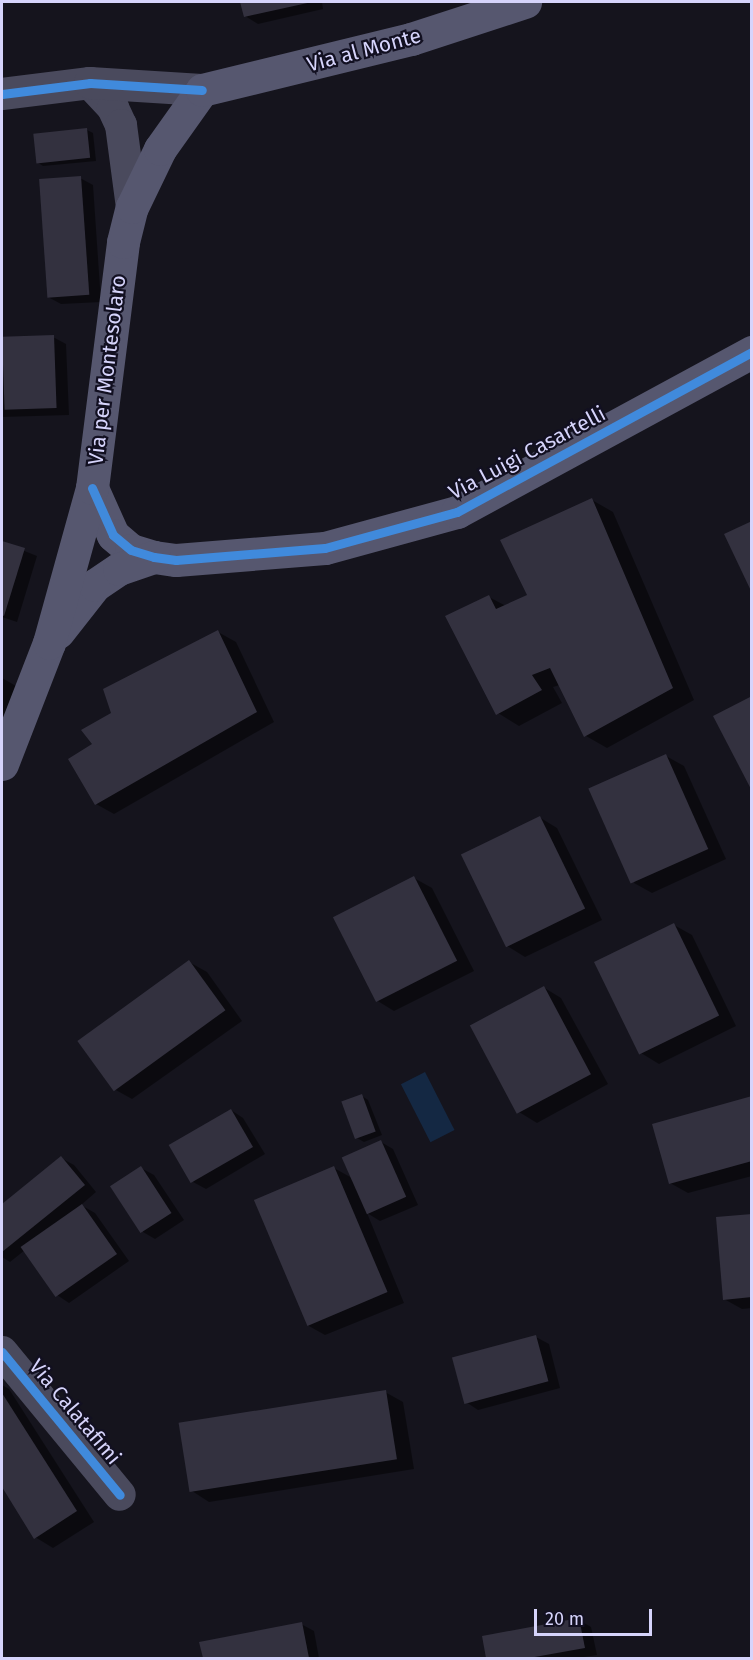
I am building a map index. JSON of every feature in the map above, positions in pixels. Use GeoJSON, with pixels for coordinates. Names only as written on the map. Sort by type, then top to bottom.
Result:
{"type":"FeatureCollection","features":[{"type":"Feature","properties":{"kind":"main road","name":"Via al Monte"},"geometry":{"type":"LineString","coordinates":[[202,90],[411,39],[525,2]]}},
{"type":"Feature","properties":{"kind":"main road","name":"Via per Montesolaro"},"geometry":{"type":"LineString","coordinates":[[2,764],[49,643],[92,488],[123,242],[132,207],[160,149],[202,90]]}},
{"type":"Feature","properties":{"kind":"main road","name":"Via Luigi Casartelli"},"geometry":{"type":"LineString","coordinates":[[92,488],[113,535],[131,550],[154,557],[176,560],[325,548],[457,512],[752,352]]}},
{"type":"Feature","properties":{"kind":"main road"},"geometry":{"type":"LineString","coordinates":[[49,643],[95,585],[119,569],[154,557]]}},
{"type":"Feature","properties":{"kind":"street"},"geometry":{"type":"LineString","coordinates":[[2,94],[90,83],[202,90]]}},
{"type":"Feature","properties":{"kind":"street"},"geometry":{"type":"LineString","coordinates":[[90,83],[113,108],[121,125],[132,207]]}},
{"type":"Feature","properties":{"kind":"street","name":"Via Calatafimi"},"geometry":{"type":"LineString","coordinates":[[2,1352],[120,1495]]}},
{"type":"Feature","properties":{"kind":"water"},"geometry":{"type":"Polygon","coordinates":[[[425,1072],[455,1130],[430,1142],[401,1084],[425,1072]]]}},
{"type":"Feature","properties":{"kind":"building"},"geometry":{"type":"Polygon","coordinates":[[[240,2],[312,2],[244,17],[240,2]]]}},
{"type":"Feature","properties":{"kind":"building"},"geometry":{"type":"Polygon","coordinates":[[[87,128],[90,158],[36,163],[33,134],[87,128]]]}},
{"type":"Feature","properties":{"kind":"building"},"geometry":{"type":"Polygon","coordinates":[[[81,176],[89,295],[47,298],[39,179],[81,176]]]}},
{"type":"Feature","properties":{"kind":"building"},"geometry":{"type":"Polygon","coordinates":[[[54,335],[57,408],[5,410],[2,337],[54,335]]]}},
{"type":"Feature","properties":{"kind":"building"},"geometry":{"type":"Polygon","coordinates":[[[592,498],[673,688],[584,737],[550,668],[532,675],[542,690],[496,715],[445,616],[489,595],[496,609],[527,595],[500,540],[592,498]]]}},
{"type":"Feature","properties":{"kind":"building"},"geometry":{"type":"Polygon","coordinates":[[[752,521],[752,593],[724,534],[752,521]]]}},
{"type":"Feature","properties":{"kind":"building"},"geometry":{"type":"Polygon","coordinates":[[[2,541],[25,548],[4,616],[2,615],[2,541]]]}},
{"type":"Feature","properties":{"kind":"building"},"geometry":{"type":"Polygon","coordinates":[[[218,630],[257,712],[95,805],[68,759],[92,744],[81,730],[111,713],[103,689],[218,630]]]}},
{"type":"Feature","properties":{"kind":"building"},"geometry":{"type":"Polygon","coordinates":[[[752,696],[752,791],[713,716],[752,696]]]}},
{"type":"Feature","properties":{"kind":"building"},"geometry":{"type":"Polygon","coordinates":[[[666,754],[708,849],[631,884],[588,789],[666,754]]]}},
{"type":"Feature","properties":{"kind":"building"},"geometry":{"type":"Polygon","coordinates":[[[540,816],[585,909],[506,947],[461,855],[540,816]]]}},
{"type":"Feature","properties":{"kind":"building"},"geometry":{"type":"Polygon","coordinates":[[[414,876],[457,961],[376,1002],[333,917],[414,876]]]}},
{"type":"Feature","properties":{"kind":"building"},"geometry":{"type":"Polygon","coordinates":[[[674,923],[719,1016],[639,1055],[594,962],[674,923]]]}},
{"type":"Feature","properties":{"kind":"building"},"geometry":{"type":"Polygon","coordinates":[[[189,960],[225,1010],[114,1091],[77,1041],[189,960]]]}},
{"type":"Feature","properties":{"kind":"building"},"geometry":{"type":"Polygon","coordinates":[[[544,986],[591,1074],[517,1114],[470,1025],[544,986]]]}},
{"type":"Feature","properties":{"kind":"building"},"geometry":{"type":"Polygon","coordinates":[[[362,1094],[376,1132],[355,1139],[341,1102],[362,1094]]]}},
{"type":"Feature","properties":{"kind":"building"},"geometry":{"type":"Polygon","coordinates":[[[752,1096],[752,1161],[669,1184],[652,1124],[752,1096]]]}},
{"type":"Feature","properties":{"kind":"building"},"geometry":{"type":"Polygon","coordinates":[[[231,1109],[253,1147],[191,1183],[169,1145],[231,1109]]]}},
{"type":"Feature","properties":{"kind":"building"},"geometry":{"type":"Polygon","coordinates":[[[381,1140],[406,1197],[367,1214],[342,1157],[381,1140]]]}},
{"type":"Feature","properties":{"kind":"building"},"geometry":{"type":"Polygon","coordinates":[[[61,1156],[85,1185],[2,1252],[2,1204],[61,1156]]]}},
{"type":"Feature","properties":{"kind":"building"},"geometry":{"type":"Polygon","coordinates":[[[141,1166],[171,1213],[140,1233],[110,1186],[141,1166]]]}},
{"type":"Feature","properties":{"kind":"building"},"geometry":{"type":"Polygon","coordinates":[[[334,1166],[388,1292],[307,1326],[254,1200],[334,1166]]]}},
{"type":"Feature","properties":{"kind":"building"},"geometry":{"type":"Polygon","coordinates":[[[82,1204],[117,1254],[56,1297],[21,1247],[82,1204]]]}},
{"type":"Feature","properties":{"kind":"building"},"geometry":{"type":"Polygon","coordinates":[[[752,1214],[752,1297],[723,1300],[716,1217],[752,1214]]]}},
{"type":"Feature","properties":{"kind":"building"},"geometry":{"type":"Polygon","coordinates":[[[536,1335],[548,1381],[464,1404],[452,1358],[536,1335]]]}},
{"type":"Feature","properties":{"kind":"building"},"geometry":{"type":"Polygon","coordinates":[[[386,1390],[397,1459],[190,1492],[179,1423],[386,1390]]]}},
{"type":"Feature","properties":{"kind":"building"},"geometry":{"type":"Polygon","coordinates":[[[2,1393],[77,1511],[34,1539],[2,1487],[2,1393]]]}},
{"type":"Feature","properties":{"kind":"building"},"geometry":{"type":"Polygon","coordinates":[[[579,1618],[585,1648],[529,1658],[486,1658],[482,1636],[579,1618]]]}},
{"type":"Feature","properties":{"kind":"building"},"geometry":{"type":"Polygon","coordinates":[[[302,1622],[309,1658],[203,1658],[199,1642],[302,1622]]]}},
{"type":"Feature","properties":{"kind":"cycle path"},"geometry":{"type":"LineString","coordinates":[[2,94],[90,83],[202,90]]}},
{"type":"Feature","properties":{"kind":"cycle path"},"geometry":{"type":"LineString","coordinates":[[92,488],[113,535],[131,550],[154,557],[176,560],[325,548],[457,512],[752,352]]}},
{"type":"Feature","properties":{"kind":"cycle path"},"geometry":{"type":"LineString","coordinates":[[2,1352],[120,1495]]}}]}
